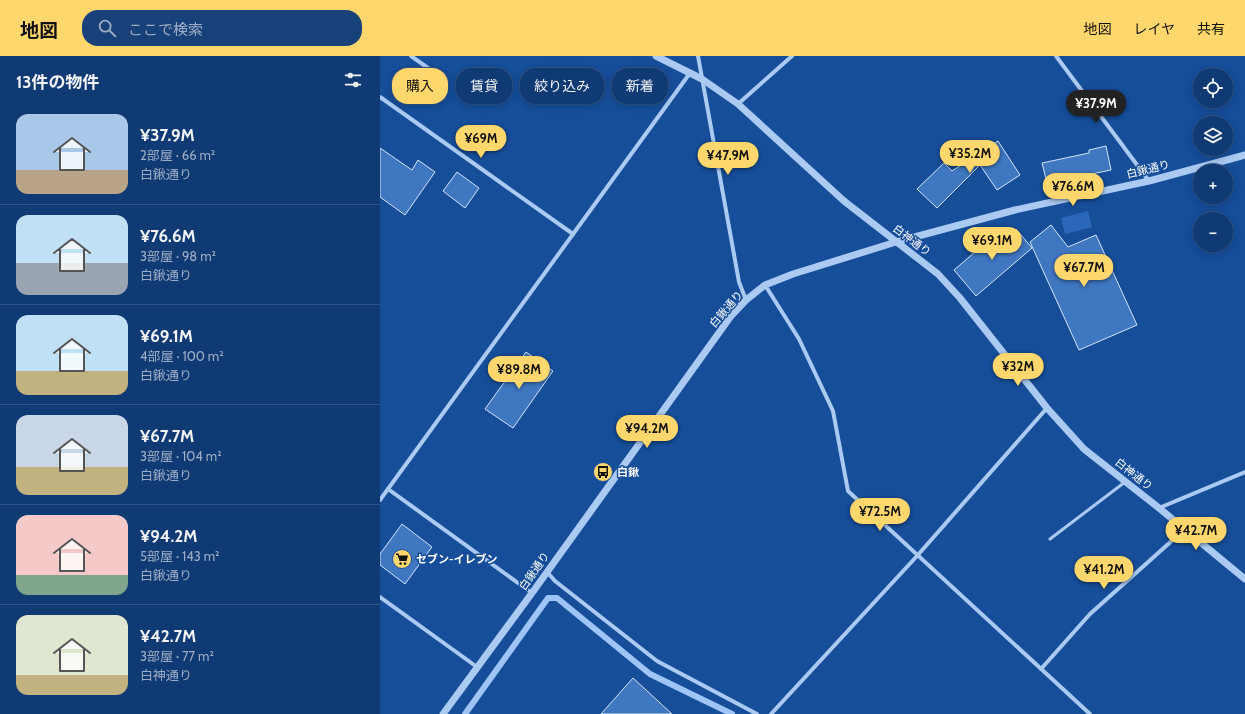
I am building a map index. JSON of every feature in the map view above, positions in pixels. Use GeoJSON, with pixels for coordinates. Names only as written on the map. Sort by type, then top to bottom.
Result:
{"type":"FeatureCollection","features":[{"type":"Feature","properties":{"kind":"street"},"geometry":{"type":"LineString","coordinates":[[411,56],[428,68]]}},
{"type":"Feature","properties":{"kind":"street","name":"白神通り"},"geometry":{"type":"LineString","coordinates":[[656,56],[702,79],[738,104],[844,201],[938,274],[960,298],[1047,408],[1084,449],[1159,508],[1245,579]]}},
{"type":"Feature","properties":{"kind":"street"},"geometry":{"type":"LineString","coordinates":[[698,56],[739,282],[746,300]]}},
{"type":"Feature","properties":{"kind":"street"},"geometry":{"type":"LineString","coordinates":[[738,104],[792,56]]}},
{"type":"Feature","properties":{"kind":"street"},"geometry":{"type":"LineString","coordinates":[[1056,56],[1149,181]]}},
{"type":"Feature","properties":{"kind":"street"},"geometry":{"type":"LineString","coordinates":[[380,500],[690,73]]}},
{"type":"Feature","properties":{"kind":"street"},"geometry":{"type":"LineString","coordinates":[[380,97],[573,234]]}},
{"type":"Feature","properties":{"kind":"street","name":"白鍬通り"},"geometry":{"type":"LineString","coordinates":[[443,714],[731,316],[746,300],[765,285],[793,274],[896,242],[1014,210],[1149,181],[1245,155]]}},
{"type":"Feature","properties":{"kind":"street"},"geometry":{"type":"LineString","coordinates":[[765,285],[799,339],[833,411],[848,491],[1090,714]]}},
{"type":"Feature","properties":{"kind":"street"},"geometry":{"type":"LineString","coordinates":[[772,714],[917,556],[1047,408]]}},
{"type":"Feature","properties":{"kind":"street"},"geometry":{"type":"LineString","coordinates":[[1159,508],[1245,472]]}},
{"type":"Feature","properties":{"kind":"street"},"geometry":{"type":"LineString","coordinates":[[388,489],[532,593]]}},
{"type":"Feature","properties":{"kind":"street"},"geometry":{"type":"LineString","coordinates":[[1041,669],[1090,614],[1185,529]]}},
{"type":"Feature","properties":{"kind":"street"},"geometry":{"type":"LineString","coordinates":[[547,572],[555,581],[657,661],[757,714]]}},
{"type":"Feature","properties":{"kind":"street"},"geometry":{"type":"LineString","coordinates":[[380,597],[477,667]]}},
{"type":"Feature","properties":{"kind":"lane"},"geometry":{"type":"LineString","coordinates":[[1050,538],[1126,482]]}},
{"type":"Feature","properties":{"kind":"shaded area"},"geometry":{"type":"Polygon","coordinates":[[[1088,211],[1092,227],[1065,234],[1061,218],[1088,211]]]}},
{"type":"Feature","properties":{"kind":"building"},"geometry":{"type":"Polygon","coordinates":[[[998,141],[1020,175],[997,190],[980,165],[937,208],[917,189],[944,163],[952,171],[998,141]]]}},
{"type":"Feature","properties":{"kind":"building"},"geometry":{"type":"Polygon","coordinates":[[[1106,146],[1111,170],[1047,183],[1042,163],[1089,153],[1089,150],[1106,146]]]}},
{"type":"Feature","properties":{"kind":"building"},"geometry":{"type":"Polygon","coordinates":[[[380,148],[412,170],[418,160],[435,172],[405,215],[380,197],[380,148]]]}},
{"type":"Feature","properties":{"kind":"building"},"geometry":{"type":"Polygon","coordinates":[[[457,172],[479,188],[465,208],[443,191],[457,172]]]}},
{"type":"Feature","properties":{"kind":"building"},"geometry":{"type":"Polygon","coordinates":[[[1051,225],[1068,247],[1096,235],[1137,325],[1079,350],[1030,242],[1051,225]]]}},
{"type":"Feature","properties":{"kind":"building"},"geometry":{"type":"Polygon","coordinates":[[[1016,229],[1032,248],[976,296],[954,270],[997,233],[1003,240],[1016,229]]]}},
{"type":"Feature","properties":{"kind":"building"},"geometry":{"type":"Polygon","coordinates":[[[526,352],[553,371],[513,428],[485,409],[526,352]]]}},
{"type":"Feature","properties":{"kind":"building","name":"セブン-イレブン"},"geometry":{"type":"Polygon","coordinates":[[[402,524],[432,547],[405,584],[380,565],[380,554],[402,524]]]}},
{"type":"Feature","properties":{"kind":"building"},"geometry":{"type":"Polygon","coordinates":[[[633,678],[672,714],[601,714],[633,678]]]}},
{"type":"Feature","properties":{"kind":"waterway"},"geometry":{"type":"LineString","coordinates":[[465,714],[548,598],[557,598],[650,674],[732,714]]}},
{"type":"Feature","properties":{"kind":"place","name":"白鍬"},"geometry":{"type":"Point","coordinates":[603,472]}},
{"type":"Feature","properties":{"kind":"place","name":"セブン-イレブン"},"geometry":{"type":"Point","coordinates":[402,559]}}]}
